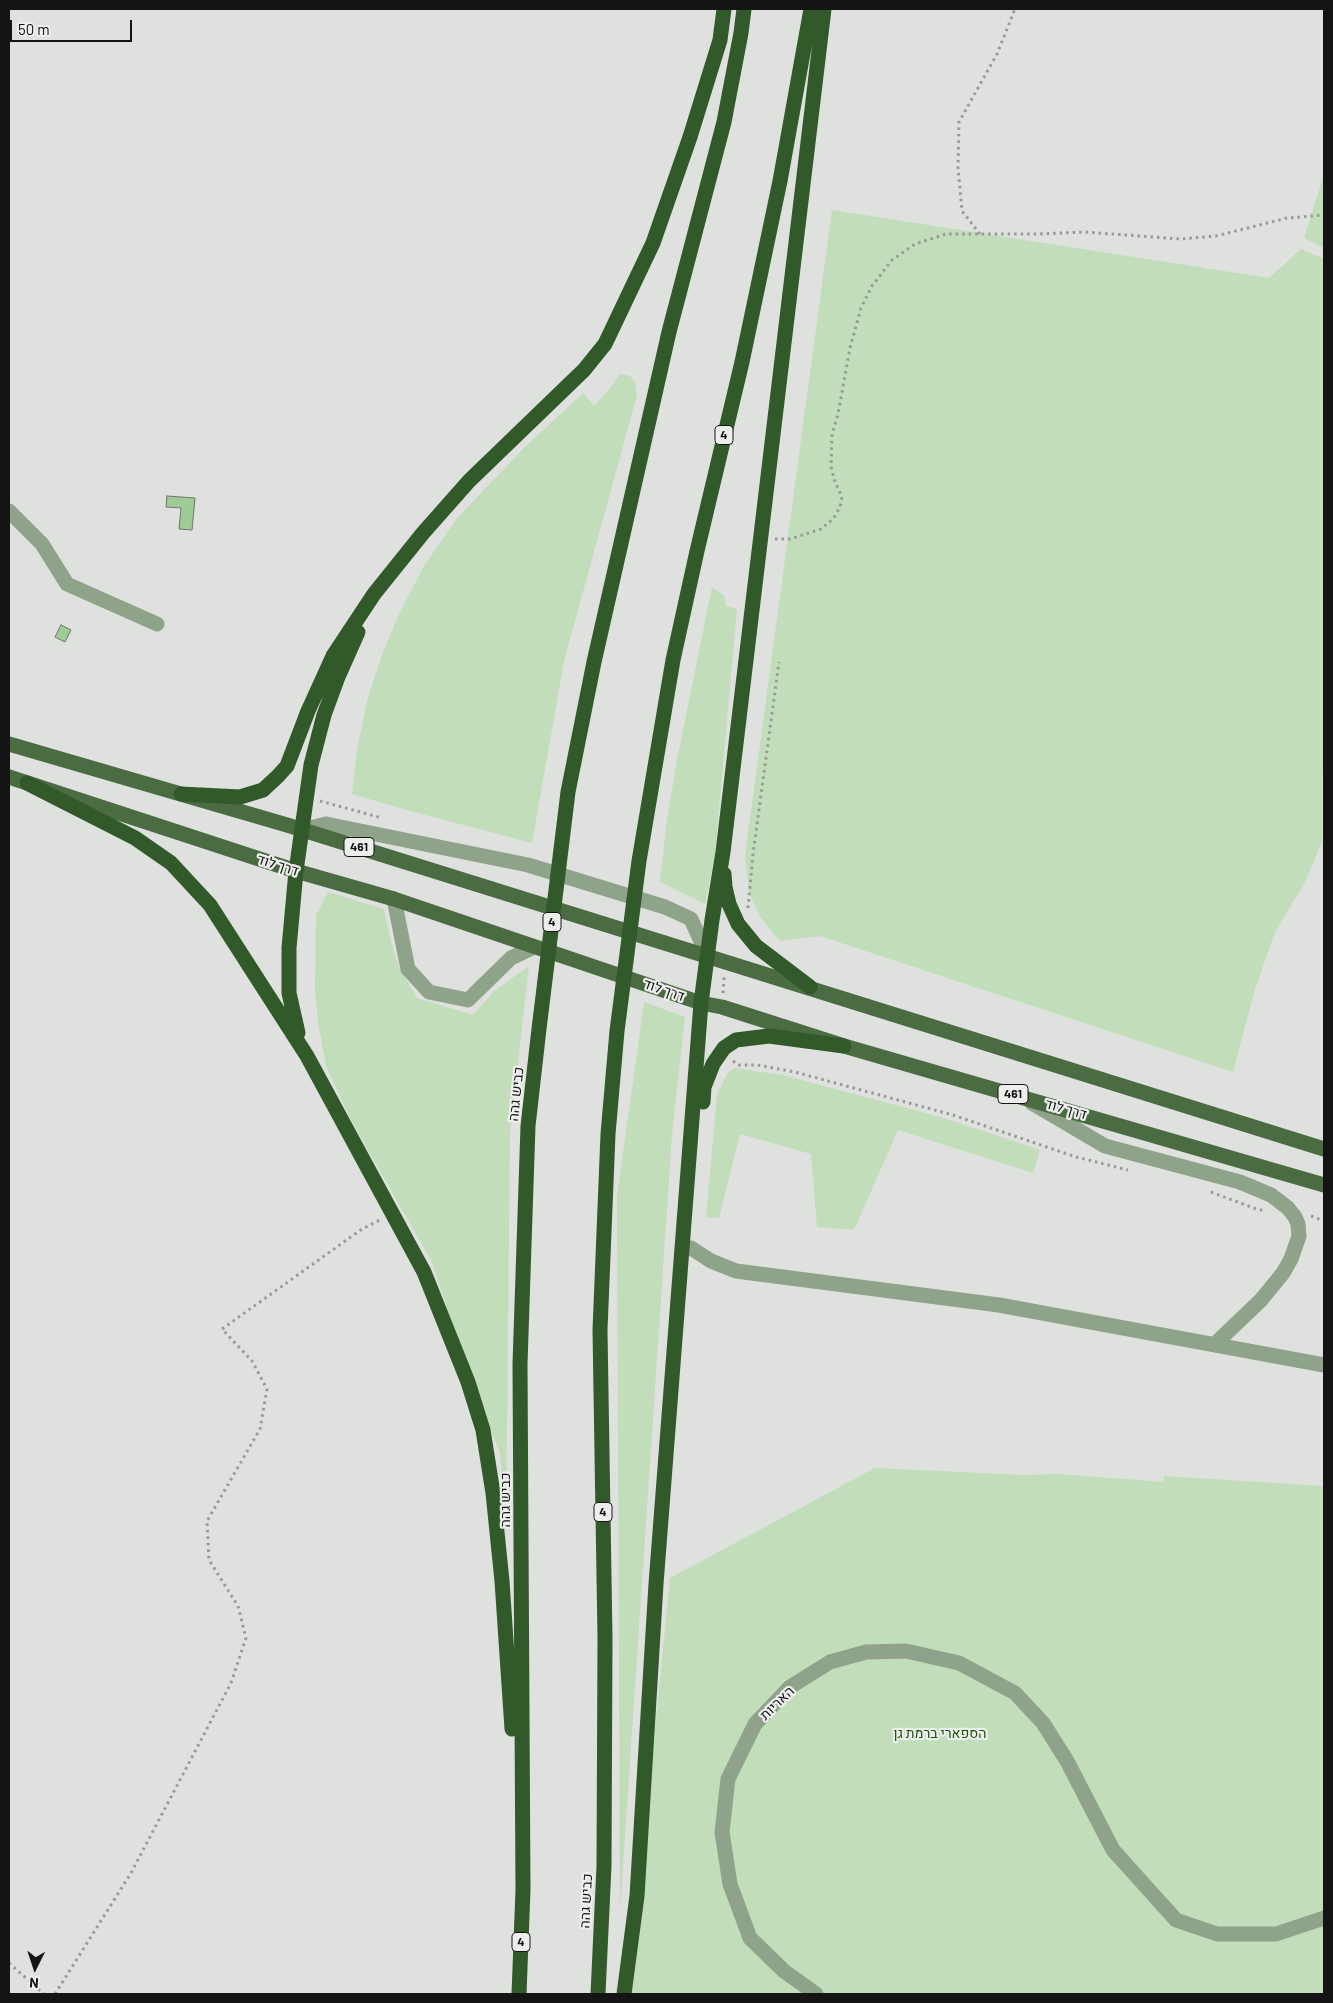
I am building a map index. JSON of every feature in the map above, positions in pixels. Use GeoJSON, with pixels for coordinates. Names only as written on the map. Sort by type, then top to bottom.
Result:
{"type":"FeatureCollection","features":[{"type":"Feature","properties":{"kind":"highway"},"geometry":{"type":"LineString","coordinates":[[181,794],[240,797],[263,790],[278,776],[287,766],[308,711],[333,656],[374,594],[423,533],[469,482],[584,370],[605,344],[653,244],[690,137],[720,40],[724,9]]}},
{"type":"Feature","properties":{"kind":"highway","name":"כביש גהה"},"geometry":{"type":"LineString","coordinates":[[518,1994],[523,1890],[520,1364],[528,1126],[568,792],[594,662],[669,332],[724,122],[744,9]]}},
{"type":"Feature","properties":{"kind":"highway","name":"כביש גהה"},"geometry":{"type":"LineString","coordinates":[[598,1994],[604,1866],[605,1638],[600,1330],[608,1134],[617,1031],[639,861],[673,660],[742,362],[780,181],[811,9]]}},
{"type":"Feature","properties":{"kind":"highway"},"geometry":{"type":"LineString","coordinates":[[624,1994],[637,1896],[656,1584],[701,1003],[723,852],[762,538],[824,9]]}},
{"type":"Feature","properties":{"kind":"highway"},"geometry":{"type":"LineString","coordinates":[[307,1056],[296,1029],[289,992],[289,948],[296,871],[311,765],[324,715],[338,677],[374,594]]}},
{"type":"Feature","properties":{"kind":"highway"},"geometry":{"type":"LineString","coordinates":[[27,783],[135,838],[171,863],[210,905],[307,1056],[424,1272],[468,1382],[482,1430],[493,1493],[502,1581],[523,1890]]}},
{"type":"Feature","properties":{"kind":"highway"},"geometry":{"type":"LineString","coordinates":[[723,852],[725,887],[729,904],[738,924],[756,946],[810,987]]}},
{"type":"Feature","properties":{"kind":"highway"},"geometry":{"type":"LineString","coordinates":[[675,1340],[691,1248],[704,1087],[713,1064],[724,1048],[736,1040],[769,1036],[844,1046]]}},
{"type":"Feature","properties":{"kind":"main road","name":"461"},"geometry":{"type":"LineString","coordinates":[[9,744],[302,830],[1324,1149]]}},
{"type":"Feature","properties":{"kind":"main road","name":"דרך לוד"},"geometry":{"type":"LineString","coordinates":[[9,777],[296,871],[394,900],[701,1003],[722,1007],[844,1046],[1324,1185]]}},
{"type":"Feature","properties":{"kind":"lane"},"geometry":{"type":"LineString","coordinates":[[9,511],[42,544],[67,584],[157,624]]}},
{"type":"Feature","properties":{"kind":"lane"},"geometry":{"type":"LineString","coordinates":[[302,830],[326,824],[528,865],[656,904],[691,919],[707,955]]}},
{"type":"Feature","properties":{"kind":"lane"},"geometry":{"type":"LineString","coordinates":[[394,900],[408,969],[429,992],[468,1000],[511,958],[534,947]]}},
{"type":"Feature","properties":{"kind":"lane"},"geometry":{"type":"LineString","coordinates":[[1018,1095],[1104,1146],[1240,1182],[1271,1195],[1288,1208],[1298,1224],[1299,1236],[1291,1258],[1272,1287],[1215,1344]]}},
{"type":"Feature","properties":{"kind":"lane"},"geometry":{"type":"LineString","coordinates":[[691,1248],[711,1261],[736,1270],[999,1305],[1324,1365]]}},
{"type":"Feature","properties":{"kind":"lane","name":"האריות"},"geometry":{"type":"LineString","coordinates":[[816,1994],[784,1971],[750,1938],[730,1884],[722,1832],[728,1779],[755,1724],[790,1688],[830,1662],[866,1652],[906,1651],[959,1663],[1015,1693],[1043,1724],[1079,1781],[1113,1850],[1176,1920],[1218,1934],[1276,1934],[1324,1918]]}},
{"type":"Feature","properties":{"kind":"path"},"geometry":{"type":"LineString","coordinates":[[980,234],[962,211],[958,167],[959,122],[996,54],[1016,9]]}},
{"type":"Feature","properties":{"kind":"path"},"geometry":{"type":"LineString","coordinates":[[762,538],[790,539],[821,529],[833,519],[840,507],[842,497],[831,467],[832,434],[838,414],[850,348],[861,308],[872,286],[892,260],[915,244],[946,234],[1085,232],[1181,239],[1216,236],[1287,218],[1324,216]]}},
{"type":"Feature","properties":{"kind":"path"},"geometry":{"type":"LineString","coordinates":[[746,934],[752,854],[780,662]]}},
{"type":"Feature","properties":{"kind":"path"},"geometry":{"type":"LineString","coordinates":[[722,1007],[724,961]]}},
{"type":"Feature","properties":{"kind":"path"},"geometry":{"type":"LineString","coordinates":[[55,1994],[132,1873],[231,1683],[246,1638],[238,1606],[210,1560],[207,1521],[260,1429],[267,1389],[252,1361],[222,1329],[362,1229],[391,1213]]}},
{"type":"Feature","properties":{"kind":"path"},"geometry":{"type":"LineString","coordinates":[[9,1964],[44,1994]]}},
{"type":"Feature","properties":{"kind":"green space"},"geometry":{"type":"Polygon","coordinates":[[[1324,174],[1324,248],[1304,238],[1324,174]]]}},
{"type":"Feature","properties":{"kind":"green space"},"geometry":{"type":"Polygon","coordinates":[[[832,210],[1269,278],[1301,249],[1324,259],[1324,765],[1322,775],[1322,842],[1304,884],[1275,932],[1255,989],[1233,1072],[820,936],[780,941],[760,917],[749,893],[745,856],[832,210]]]}},
{"type":"Feature","properties":{"kind":"green space"},"geometry":{"type":"Polygon","coordinates":[[[620,374],[630,376],[635,382],[637,395],[564,661],[532,843],[352,794],[357,750],[368,697],[382,655],[399,614],[424,566],[458,517],[525,447],[583,393],[594,406],[620,374]]]}},
{"type":"Feature","properties":{"kind":"green space"},"geometry":{"type":"Polygon","coordinates":[[[712,587],[724,596],[726,606],[737,609],[715,854],[705,904],[660,882],[666,827],[677,760],[712,587]]]}},
{"type":"Feature","properties":{"kind":"green space"},"geometry":{"type":"Polygon","coordinates":[[[328,892],[384,909],[399,967],[417,998],[473,1015],[494,991],[529,966],[510,1134],[506,1525],[500,1453],[472,1383],[431,1260],[352,1122],[326,1066],[318,1022],[315,988],[316,915],[328,892]]]}},
{"type":"Feature","properties":{"kind":"green space"},"geometry":{"type":"Polygon","coordinates":[[[644,1002],[685,1017],[672,1135],[620,1911],[617,1196],[644,1002]]]}},
{"type":"Feature","properties":{"kind":"green space"},"geometry":{"type":"Polygon","coordinates":[[[734,1068],[783,1075],[944,1118],[1040,1150],[1033,1173],[898,1130],[854,1230],[817,1227],[811,1154],[740,1134],[719,1218],[706,1217],[717,1095],[727,1074],[734,1068]]]}},
{"type":"Feature","properties":{"kind":"green space","name":"הספארי ברמת גן"},"geometry":{"type":"Polygon","coordinates":[[[875,1468],[1026,1475],[1058,1474],[1164,1482],[1164,1476],[1324,1486],[1324,1994],[629,1994],[670,1578],[875,1468]]]}},
{"type":"Feature","properties":{"kind":"building"},"geometry":{"type":"Polygon","coordinates":[[[167,496],[195,498],[192,530],[179,529],[181,508],[166,507],[167,496]]]}},
{"type":"Feature","properties":{"kind":"building"},"geometry":{"type":"Polygon","coordinates":[[[61,625],[71,630],[65,642],[55,637],[61,625]]]}}]}
